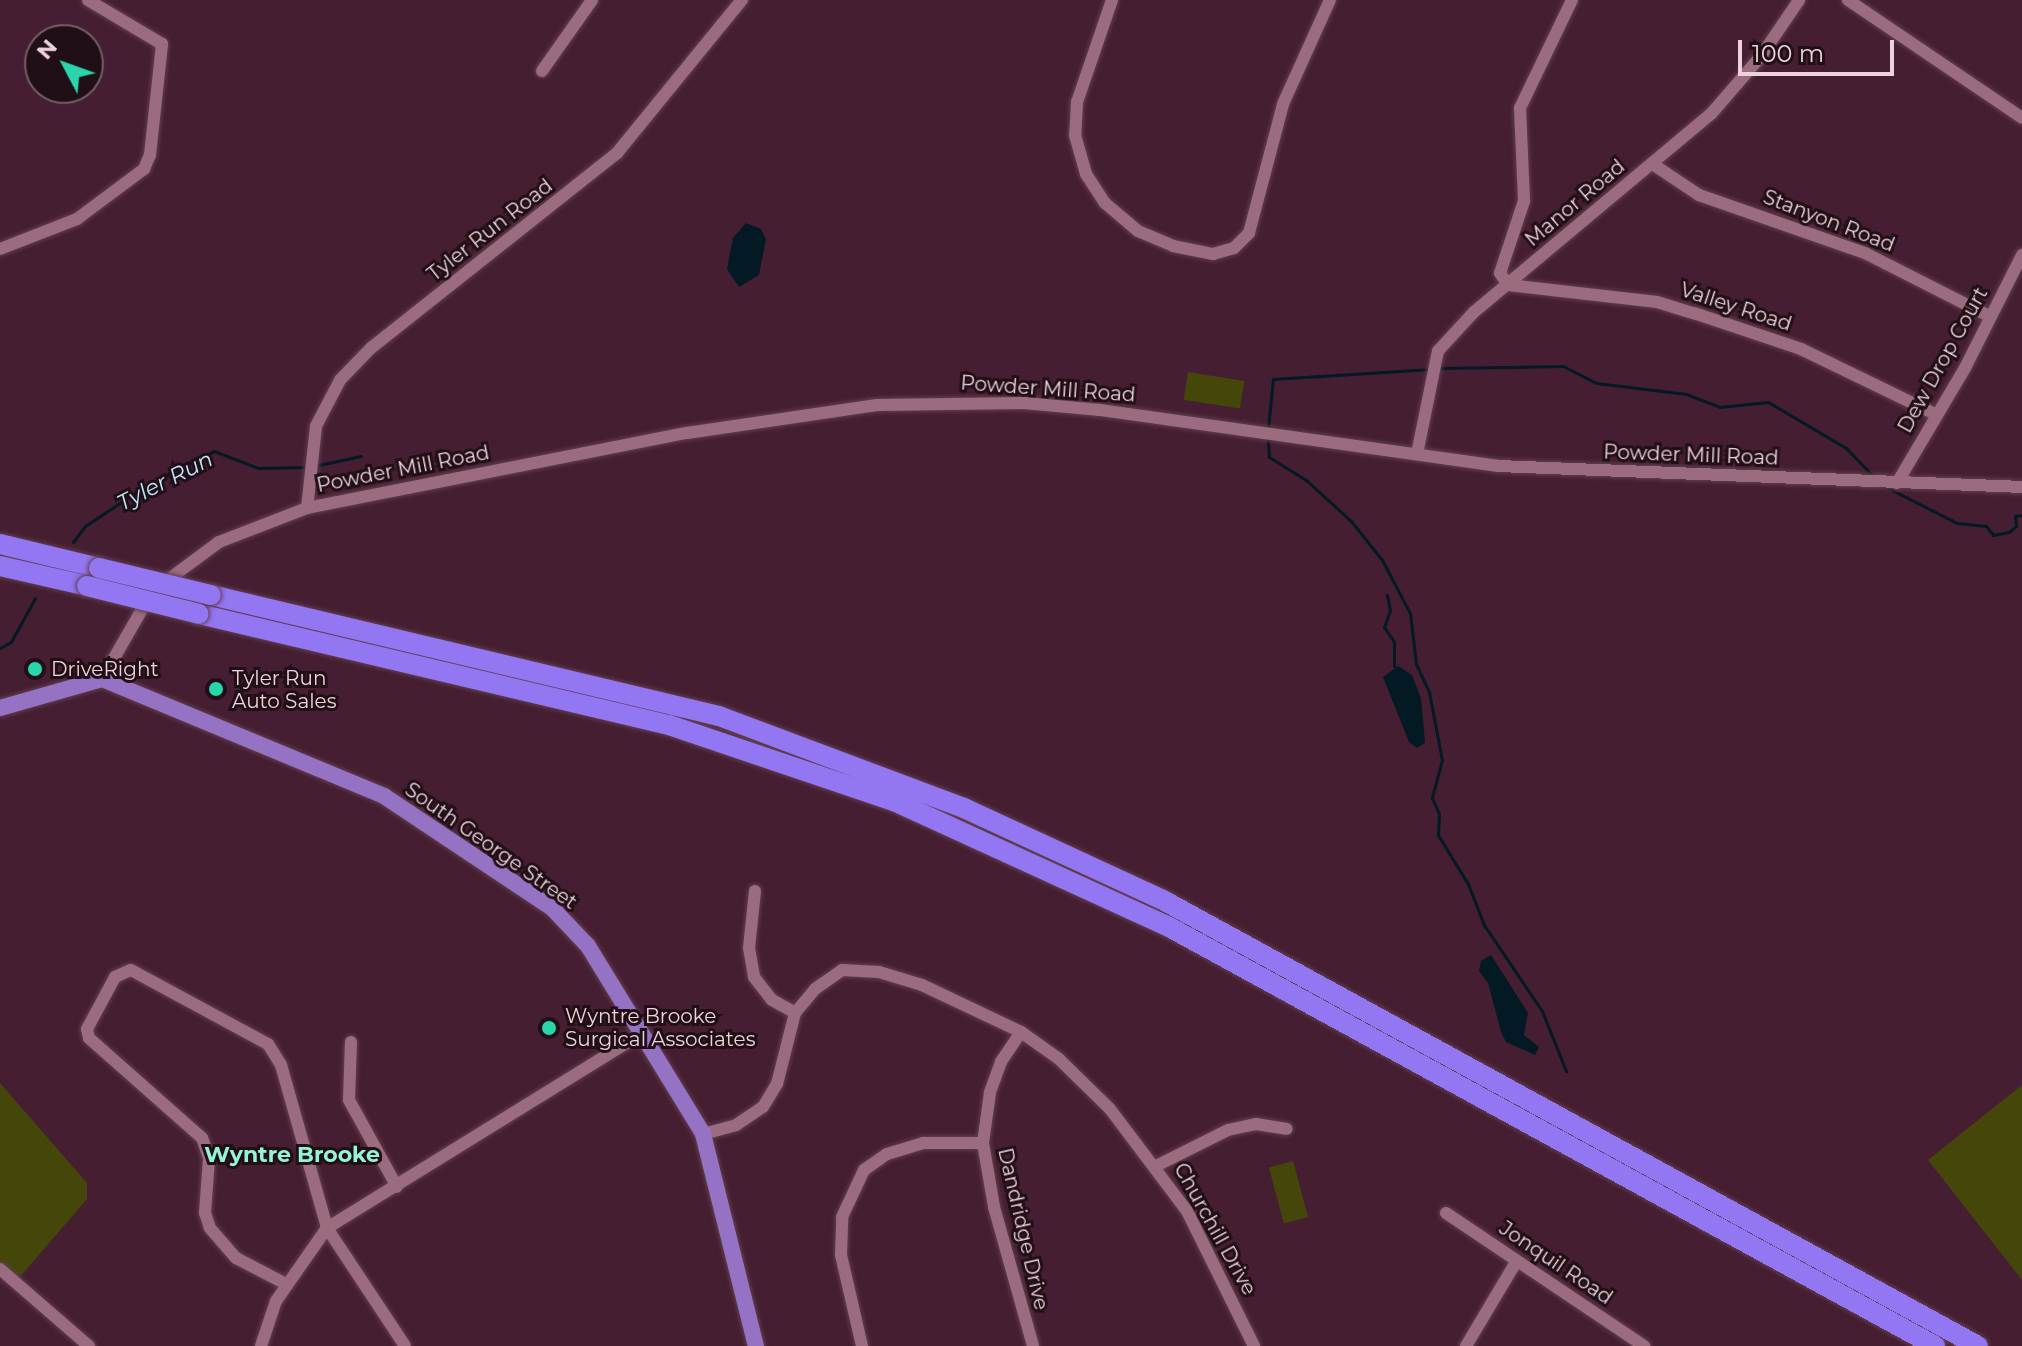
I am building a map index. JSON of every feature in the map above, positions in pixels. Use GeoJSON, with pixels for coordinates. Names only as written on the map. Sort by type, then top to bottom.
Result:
{"type":"FeatureCollection","features":[{"type":"Feature","properties":{"kind":"highway"},"geometry":{"type":"LineString","coordinates":[[0,544],[719,716],[1004,825],[1163,900],[1978,1346]]}},
{"type":"Feature","properties":{"kind":"highway"},"geometry":{"type":"LineString","coordinates":[[0,566],[631,715],[894,801],[1171,928],[1935,1346]]}},
{"type":"Feature","properties":{"kind":"main road"},"geometry":{"type":"LineString","coordinates":[[0,708],[102,679]]}},
{"type":"Feature","properties":{"kind":"main road","name":"South George Street"},"geometry":{"type":"LineString","coordinates":[[102,679],[384,796],[496,869],[571,926],[643,1033],[703,1134],[756,1346]]}},
{"type":"Feature","properties":{"kind":"street"},"geometry":{"type":"LineString","coordinates":[[0,249],[77,219],[136,176],[150,155],[162,44],[88,0]]}},
{"type":"Feature","properties":{"kind":"street"},"geometry":{"type":"LineString","coordinates":[[542,71],[592,0]]}},
{"type":"Feature","properties":{"kind":"street","name":"Tyler Run Road"},"geometry":{"type":"LineString","coordinates":[[307,508],[309,460],[316,426],[340,380],[371,348],[617,153],[742,0]]}},
{"type":"Feature","properties":{"kind":"street"},"geometry":{"type":"LineString","coordinates":[[1112,0],[1077,102],[1075,135],[1093,187],[1114,214],[1138,231],[1197,253],[1224,252],[1242,242],[1254,221],[1291,83],[1330,0]]}},
{"type":"Feature","properties":{"kind":"street"},"geometry":{"type":"LineString","coordinates":[[1508,285],[1500,273],[1524,201],[1520,108],[1572,0]]}},
{"type":"Feature","properties":{"kind":"street","name":"Manor Road"},"geometry":{"type":"LineString","coordinates":[[1417,454],[1429,372],[1455,331],[1654,165],[1741,81],[1799,0]]}},
{"type":"Feature","properties":{"kind":"street"},"geometry":{"type":"LineString","coordinates":[[1848,0],[2022,118]]}},
{"type":"Feature","properties":{"kind":"street","name":"Stanyon Road"},"geometry":{"type":"LineString","coordinates":[[1654,165],[1699,195],[1865,253],[1991,317]]}},
{"type":"Feature","properties":{"kind":"street","name":"Dew Drop Court"},"geometry":{"type":"LineString","coordinates":[[1893,483],[1937,415],[2022,255]]}},
{"type":"Feature","properties":{"kind":"street","name":"Valley Road"},"geometry":{"type":"LineString","coordinates":[[1508,285],[1657,302],[1694,313],[1801,349],[1937,415]]}},
{"type":"Feature","properties":{"kind":"street","name":"Powder Mill Road"},"geometry":{"type":"LineString","coordinates":[[102,679],[132,620],[167,579],[219,542],[307,508],[687,433],[877,405],[1024,403],[1526,468],[2022,487]]}},
{"type":"Feature","properties":{"kind":"street"},"geometry":{"type":"LineString","coordinates":[[755,891],[757,915],[749,948],[754,977],[772,1000],[795,1013]]}},
{"type":"Feature","properties":{"kind":"street"},"geometry":{"type":"LineString","coordinates":[[286,1284],[236,1258],[210,1228],[205,1213],[209,1158],[202,1138],[89,1038],[87,1029],[115,977],[131,970],[268,1044],[281,1065],[327,1228],[405,1346]]}},
{"type":"Feature","properties":{"kind":"street","name":"Churchill Drive"},"geometry":{"type":"LineString","coordinates":[[703,1134],[736,1125],[763,1107],[777,1084],[795,1013],[815,989],[842,970],[879,972],[922,985],[1021,1032],[1090,1089],[1158,1165],[1187,1211],[1254,1346]]}},
{"type":"Feature","properties":{"kind":"street","name":"Dandridge Drive"},"geometry":{"type":"LineString","coordinates":[[1021,1032],[1001,1062],[990,1093],[983,1143],[994,1207],[1033,1346]]}},
{"type":"Feature","properties":{"kind":"street"},"geometry":{"type":"LineString","coordinates":[[262,1344],[286,1284],[327,1228],[643,1033]]}},
{"type":"Feature","properties":{"kind":"street"},"geometry":{"type":"LineString","coordinates":[[351,1042],[349,1100],[397,1187]]}},
{"type":"Feature","properties":{"kind":"street"},"geometry":{"type":"LineString","coordinates":[[1158,1165],[1228,1130],[1256,1124],[1287,1129]]}},
{"type":"Feature","properties":{"kind":"street"},"geometry":{"type":"LineString","coordinates":[[862,1346],[841,1255],[842,1217],[864,1170],[887,1154],[923,1143],[983,1143]]}},
{"type":"Feature","properties":{"kind":"street","name":"Jonquil Road"},"geometry":{"type":"LineString","coordinates":[[1446,1213],[1644,1346]]}},
{"type":"Feature","properties":{"kind":"street"},"geometry":{"type":"LineString","coordinates":[[1466,1346],[1516,1262]]}},
{"type":"Feature","properties":{"kind":"street"},"geometry":{"type":"LineString","coordinates":[[0,1269],[89,1346]]}},
{"type":"Feature","properties":{"kind":"shaded area"},"geometry":{"type":"Polygon","coordinates":[[[1188,372],[1244,381],[1240,409],[1184,400],[1188,372]]]}},
{"type":"Feature","properties":{"kind":"shaded area"},"geometry":{"type":"Polygon","coordinates":[[[0,1083],[87,1183],[87,1199],[19,1278],[0,1262],[0,1083]]]}},
{"type":"Feature","properties":{"kind":"shaded area"},"geometry":{"type":"Polygon","coordinates":[[[2022,1085],[2022,1280],[1928,1160],[2022,1085]]]}},
{"type":"Feature","properties":{"kind":"shaded area"},"geometry":{"type":"Polygon","coordinates":[[[1293,1161],[1308,1217],[1284,1223],[1269,1167],[1293,1161]]]}},
{"type":"Feature","properties":{"kind":"water"},"geometry":{"type":"Polygon","coordinates":[[[746,223],[761,229],[766,239],[759,275],[739,287],[727,269],[733,238],[746,223]]]}},
{"type":"Feature","properties":{"kind":"water"},"geometry":{"type":"Polygon","coordinates":[[[1398,666],[1412,675],[1421,698],[1425,743],[1417,748],[1409,742],[1383,677],[1398,666]]]}},
{"type":"Feature","properties":{"kind":"water"},"geometry":{"type":"Polygon","coordinates":[[[1491,955],[1528,1013],[1524,1035],[1539,1047],[1535,1055],[1506,1042],[1501,1032],[1488,983],[1479,971],[1481,961],[1491,955]]]}},
{"type":"Feature","properties":{"kind":"waterway"},"geometry":{"type":"LineString","coordinates":[[1439,368],[1563,366],[1596,383],[1686,394],[1720,407],[1768,402],[1846,448],[1874,477]]}},
{"type":"Feature","properties":{"kind":"waterway"},"geometry":{"type":"LineString","coordinates":[[1268,428],[1273,379],[1432,369]]}},
{"type":"Feature","properties":{"kind":"waterway"},"geometry":{"type":"LineString","coordinates":[[1268,440],[1269,457],[1306,480],[1351,521],[1382,560],[1410,613],[1416,664],[1429,692],[1442,760],[1432,798],[1439,814],[1438,835],[1468,884],[1484,925],[1542,1011],[1566,1071]]}},
{"type":"Feature","properties":{"kind":"waterway","name":"Tyler Run"},"geometry":{"type":"LineString","coordinates":[[73,542],[85,526],[147,485],[214,451],[258,468],[307,467]]}},
{"type":"Feature","properties":{"kind":"waterway","name":"Tyler Run"},"geometry":{"type":"LineString","coordinates":[[314,466],[361,456]]}},
{"type":"Feature","properties":{"kind":"waterway"},"geometry":{"type":"LineString","coordinates":[[1886,487],[1957,523],[1986,526],[1993,535],[2009,532],[2016,526],[2015,516],[2022,515]]}},
{"type":"Feature","properties":{"kind":"waterway"},"geometry":{"type":"LineString","coordinates":[[1387,595],[1390,610],[1384,627],[1394,642],[1394,666]]}},
{"type":"Feature","properties":{"kind":"waterway","name":"Tyler Run"},"geometry":{"type":"LineString","coordinates":[[0,648],[11,642],[35,598]]}},
{"type":"Feature","properties":{"kind":"place","name":"DriveRight"},"geometry":{"type":"Point","coordinates":[35,669]}},
{"type":"Feature","properties":{"kind":"place","name":"Tyler Run Auto Sales"},"geometry":{"type":"Point","coordinates":[216,689]}},
{"type":"Feature","properties":{"kind":"place","name":"Wyntre Brooke Surgical Associates"},"geometry":{"type":"Point","coordinates":[549,1028]}},
{"type":"Feature","properties":{"kind":"district","name":"Wyntre Brooke"},"geometry":{"type":"Point","coordinates":[292,1155]}}]}
